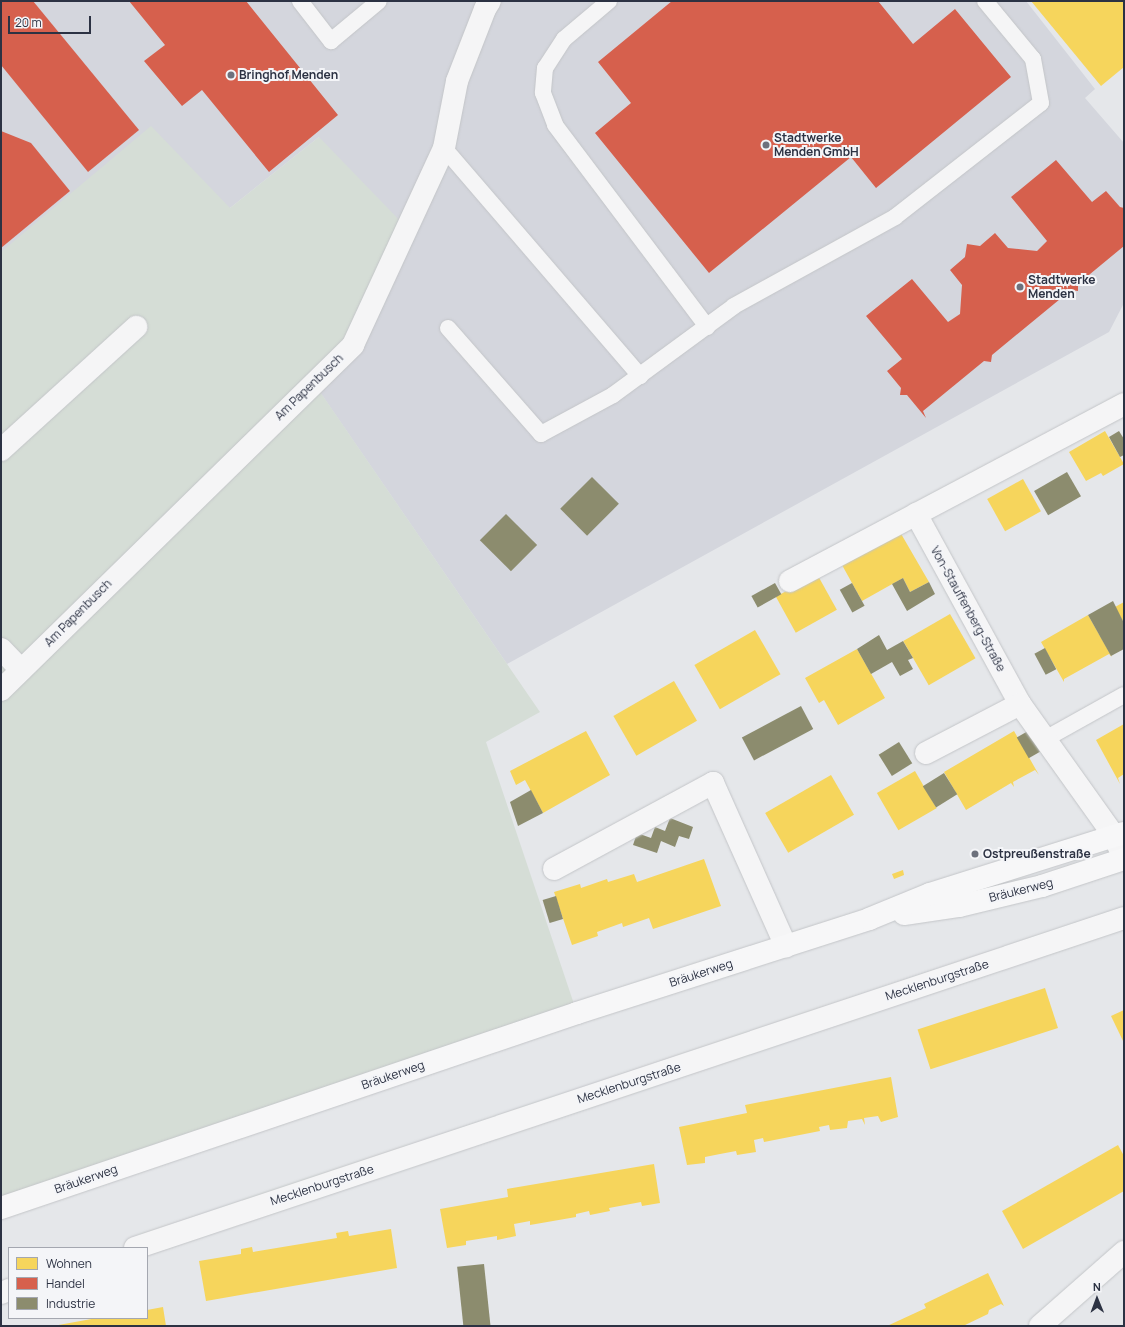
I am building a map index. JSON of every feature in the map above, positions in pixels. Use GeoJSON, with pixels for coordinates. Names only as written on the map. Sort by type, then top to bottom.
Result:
{"type":"FeatureCollection","features":[{"type":"Feature","properties":{"kind":"main road","name":"Bräukerweg"},"geometry":{"type":"LineString","coordinates":[[1,1208],[577,1013],[869,919],[930,894],[1119,835]]}},
{"type":"Feature","properties":{"kind":"main road","name":"Bräukerweg"},"geometry":{"type":"LineString","coordinates":[[869,919],[959,906],[1042,886],[1124,858]]}},
{"type":"Feature","properties":{"kind":"street","name":"Am Papenbusch"},"geometry":{"type":"LineString","coordinates":[[1,690],[353,345],[444,148],[457,81],[484,4]]}},
{"type":"Feature","properties":{"kind":"street"},"geometry":{"type":"LineString","coordinates":[[1,450],[136,327]]}},
{"type":"Feature","properties":{"kind":"street"},"geometry":{"type":"LineString","coordinates":[[790,581],[1124,404]]}},
{"type":"Feature","properties":{"kind":"street","name":"Von-Stauffenberg-Straße"},"geometry":{"type":"LineString","coordinates":[[916,514],[1020,704],[1119,835]]}},
{"type":"Feature","properties":{"kind":"street"},"geometry":{"type":"LineString","coordinates":[[1,650],[21,670]]}},
{"type":"Feature","properties":{"kind":"street"},"geometry":{"type":"LineString","coordinates":[[926,753],[1020,704]]}},
{"type":"Feature","properties":{"kind":"street"},"geometry":{"type":"LineString","coordinates":[[554,869],[713,782],[786,946]]}},
{"type":"Feature","properties":{"kind":"street"},"geometry":{"type":"LineString","coordinates":[[1119,835],[1124,858]]}},
{"type":"Feature","properties":{"kind":"street","name":"Mecklenburgstraße"},"geometry":{"type":"LineString","coordinates":[[138,1247],[1124,918]]}},
{"type":"Feature","properties":{"kind":"street"},"geometry":{"type":"LineString","coordinates":[[1040,1326],[1124,1252]]}},
{"type":"Feature","properties":{"kind":"lane"},"geometry":{"type":"LineString","coordinates":[[300,1],[331,41],[379,1]]}},
{"type":"Feature","properties":{"kind":"lane"},"geometry":{"type":"LineString","coordinates":[[609,1],[564,39],[545,68],[543,93],[555,125],[707,327]]}},
{"type":"Feature","properties":{"kind":"lane"},"geometry":{"type":"LineString","coordinates":[[448,328],[541,434],[613,395],[734,306],[895,217],[1041,103],[1033,60],[985,1]]}},
{"type":"Feature","properties":{"kind":"lane"},"geometry":{"type":"LineString","coordinates":[[444,148],[640,376]]}},
{"type":"Feature","properties":{"kind":"lane"},"geometry":{"type":"LineString","coordinates":[[1045,739],[1124,695]]}},
{"type":"Feature","properties":{"kind":"shaded area"},"geometry":{"type":"Polygon","coordinates":[[[1,1],[1026,1],[1095,89],[1085,98],[1124,143],[1124,303],[1109,332],[507,664],[313,382],[319,137],[230,208],[1,253],[1,1]]]}},
{"type":"Feature","properties":{"kind":"shaded area"},"geometry":{"type":"Polygon","coordinates":[[[151,126],[230,208],[319,137],[407,228],[353,345],[314,383],[540,712],[486,742],[577,1013],[1,1208],[1,252],[151,126]]]}},
{"type":"Feature","properties":{"kind":"building: Wohnen"},"geometry":{"type":"Polygon","coordinates":[[[1031,1],[1124,1],[1124,67],[1101,86],[1031,1]]]}},
{"type":"Feature","properties":{"kind":"building: Wohnen"},"geometry":{"type":"Polygon","coordinates":[[[1105,431],[1124,464],[1103,476],[1101,473],[1086,481],[1069,452],[1105,431]]]}},
{"type":"Feature","properties":{"kind":"building: Wohnen"},"geometry":{"type":"Polygon","coordinates":[[[1023,479],[1041,511],[1005,531],[987,499],[1023,479]]]}},
{"type":"Feature","properties":{"kind":"building: Wohnen"},"geometry":{"type":"Polygon","coordinates":[[[900,532],[929,582],[910,592],[903,578],[862,601],[842,565],[900,532]]]}},
{"type":"Feature","properties":{"kind":"building: Wohnen"},"geometry":{"type":"Polygon","coordinates":[[[817,574],[837,610],[796,633],[776,597],[817,574]]]}},
{"type":"Feature","properties":{"kind":"building: Wohnen"},"geometry":{"type":"Polygon","coordinates":[[[1124,602],[1124,623],[1115,607],[1124,602]]]}},
{"type":"Feature","properties":{"kind":"building: Wohnen"},"geometry":{"type":"Polygon","coordinates":[[[950,614],[976,658],[929,685],[903,641],[950,614]]]}},
{"type":"Feature","properties":{"kind":"building: Wohnen"},"geometry":{"type":"Polygon","coordinates":[[[1088,615],[1112,657],[1109,654],[1064,679],[1064,682],[1041,642],[1088,615]]]}},
{"type":"Feature","properties":{"kind":"building: Wohnen"},"geometry":{"type":"Polygon","coordinates":[[[755,630],[780,674],[720,709],[694,665],[755,630]]]}},
{"type":"Feature","properties":{"kind":"building: Wohnen"},"geometry":{"type":"Polygon","coordinates":[[[857,649],[885,698],[838,725],[824,700],[819,703],[805,678],[857,649]]]}},
{"type":"Feature","properties":{"kind":"building: Wohnen"},"geometry":{"type":"Polygon","coordinates":[[[674,681],[697,721],[636,756],[613,716],[674,681]]]}},
{"type":"Feature","properties":{"kind":"building: Wohnen"},"geometry":{"type":"Polygon","coordinates":[[[1124,724],[1124,774],[1118,778],[1120,784],[1096,740],[1124,724]]]}},
{"type":"Feature","properties":{"kind":"building: Wohnen"},"geometry":{"type":"Polygon","coordinates":[[[586,731],[610,775],[543,813],[525,780],[516,785],[510,771],[586,731]]]}},
{"type":"Feature","properties":{"kind":"building: Wohnen"},"geometry":{"type":"Polygon","coordinates":[[[1014,731],[1039,775],[1035,770],[1013,782],[1014,787],[1011,783],[966,810],[944,772],[1014,731]]]}},
{"type":"Feature","properties":{"kind":"building: Wohnen"},"geometry":{"type":"Polygon","coordinates":[[[915,771],[936,808],[898,830],[877,793],[915,771]]]}},
{"type":"Feature","properties":{"kind":"building: Wohnen"},"geometry":{"type":"Polygon","coordinates":[[[831,775],[854,815],[788,853],[765,813],[831,775]]]}},
{"type":"Feature","properties":{"kind":"building: Wohnen"},"geometry":{"type":"Polygon","coordinates":[[[704,859],[721,906],[653,929],[649,918],[623,927],[622,923],[597,932],[598,936],[572,945],[554,892],[580,884],[581,888],[607,879],[608,882],[634,874],[637,882],[704,859]]]}},
{"type":"Feature","properties":{"kind":"building: Wohnen"},"geometry":{"type":"Polygon","coordinates":[[[903,870],[904,875],[894,879],[892,874],[903,870]]]}},
{"type":"Feature","properties":{"kind":"building: Wohnen"},"geometry":{"type":"Polygon","coordinates":[[[1045,988],[1058,1028],[931,1069],[918,1029],[1045,988]]]}},
{"type":"Feature","properties":{"kind":"building: Wohnen"},"geometry":{"type":"Polygon","coordinates":[[[1124,1010],[1124,1043],[1111,1016],[1124,1010]]]}},
{"type":"Feature","properties":{"kind":"building: Wohnen"},"geometry":{"type":"Polygon","coordinates":[[[891,1077],[898,1117],[881,1122],[878,1116],[864,1118],[865,1125],[862,1119],[848,1121],[847,1128],[830,1130],[829,1125],[819,1127],[820,1131],[764,1142],[763,1138],[754,1140],[756,1152],[737,1155],[736,1151],[720,1154],[705,1157],[705,1163],[687,1165],[679,1127],[747,1113],[745,1105],[891,1077]]]}},
{"type":"Feature","properties":{"kind":"building: Wohnen"},"geometry":{"type":"Polygon","coordinates":[[[1118,1145],[1124,1156],[1124,1191],[1023,1249],[1002,1211],[1118,1145]]]}},
{"type":"Feature","properties":{"kind":"building: Wohnen"},"geometry":{"type":"Polygon","coordinates":[[[654,1164],[660,1203],[642,1206],[641,1202],[609,1208],[610,1211],[590,1215],[589,1211],[576,1214],[576,1217],[530,1225],[530,1221],[514,1224],[516,1236],[497,1240],[497,1236],[466,1241],[466,1245],[447,1248],[440,1209],[508,1197],[507,1189],[654,1164]]]}},
{"type":"Feature","properties":{"kind":"building: Wohnen"},"geometry":{"type":"Polygon","coordinates":[[[391,1229],[397,1268],[206,1301],[199,1261],[241,1254],[241,1249],[252,1247],[253,1252],[337,1238],[336,1233],[348,1231],[349,1236],[391,1229]]]}},
{"type":"Feature","properties":{"kind":"building: Wohnen"},"geometry":{"type":"Polygon","coordinates":[[[988,1273],[1004,1306],[1001,1304],[989,1310],[988,1314],[963,1326],[887,1326],[926,1308],[924,1304],[988,1273]]]}},
{"type":"Feature","properties":{"kind":"building: Wohnen"},"geometry":{"type":"Polygon","coordinates":[[[163,1307],[166,1326],[53,1326],[92,1319],[148,1319],[148,1310],[163,1307]]]}},
{"type":"Feature","properties":{"kind":"building: Handel"},"geometry":{"type":"Polygon","coordinates":[[[1,1],[33,1],[139,130],[88,172],[1,65],[1,1]]]}},
{"type":"Feature","properties":{"kind":"building: Handel","name":"Bringhof Menden"},"geometry":{"type":"Polygon","coordinates":[[[129,1],[246,1],[338,115],[269,172],[202,90],[182,106],[144,61],[165,45],[129,1]]]}},
{"type":"Feature","properties":{"kind":"building: Handel","name":"Stadtwerke Menden GmbH"},"geometry":{"type":"Polygon","coordinates":[[[672,1],[878,1],[913,44],[955,9],[1011,77],[876,188],[851,157],[709,273],[595,133],[631,103],[598,62],[672,1]]]}},
{"type":"Feature","properties":{"kind":"building: Handel"},"geometry":{"type":"Polygon","coordinates":[[[1,131],[31,143],[70,191],[1,248],[1,131]]]}},
{"type":"Feature","properties":{"kind":"building: Handel","name":"Stadtwerke Menden"},"geometry":{"type":"Polygon","coordinates":[[[1056,160],[1092,202],[1106,191],[1120,207],[1124,208],[1124,246],[1078,284],[1078,291],[1071,290],[992,355],[991,362],[984,361],[923,411],[926,418],[907,395],[900,395],[901,388],[887,371],[902,359],[866,316],[912,279],[948,322],[960,314],[962,285],[950,270],[965,257],[967,244],[980,246],[995,233],[1008,248],[1037,251],[1047,241],[1011,197],[1056,160]]]}},
{"type":"Feature","properties":{"kind":"building: Industrie"},"geometry":{"type":"Polygon","coordinates":[[[1119,431],[1124,439],[1124,455],[1120,457],[1109,437],[1119,431]]]}},
{"type":"Feature","properties":{"kind":"building: Industrie"},"geometry":{"type":"Polygon","coordinates":[[[1067,472],[1081,496],[1048,515],[1034,491],[1067,472]]]}},
{"type":"Feature","properties":{"kind":"building: Industrie"},"geometry":{"type":"Polygon","coordinates":[[[592,477],[619,504],[587,536],[560,509],[592,477]]]}},
{"type":"Feature","properties":{"kind":"building: Industrie"},"geometry":{"type":"Polygon","coordinates":[[[506,514],[537,545],[511,571],[480,540],[506,514]]]}},
{"type":"Feature","properties":{"kind":"building: Industrie"},"geometry":{"type":"Polygon","coordinates":[[[903,578],[910,592],[929,582],[935,594],[907,611],[892,584],[903,578]]]}},
{"type":"Feature","properties":{"kind":"building: Industrie"},"geometry":{"type":"Polygon","coordinates":[[[775,583],[781,594],[758,607],[751,596],[775,583]]]}},
{"type":"Feature","properties":{"kind":"building: Industrie"},"geometry":{"type":"Polygon","coordinates":[[[852,583],[865,606],[852,613],[840,590],[852,583]]]}},
{"type":"Feature","properties":{"kind":"building: Industrie"},"geometry":{"type":"Polygon","coordinates":[[[1113,601],[1124,623],[1124,649],[1111,656],[1088,615],[1113,601]]]}},
{"type":"Feature","properties":{"kind":"building: Industrie"},"geometry":{"type":"Polygon","coordinates":[[[879,635],[887,650],[903,641],[913,658],[908,660],[913,669],[900,676],[892,662],[871,674],[857,649],[879,635]]]}},
{"type":"Feature","properties":{"kind":"building: Industrie"},"geometry":{"type":"Polygon","coordinates":[[[1045,648],[1056,669],[1046,675],[1034,654],[1045,648]]]}},
{"type":"Feature","properties":{"kind":"building: Industrie"},"geometry":{"type":"Polygon","coordinates":[[[801,706],[813,729],[754,760],[742,737],[801,706]]]}},
{"type":"Feature","properties":{"kind":"building: Industrie"},"geometry":{"type":"Polygon","coordinates":[[[1028,731],[1040,752],[1029,758],[1017,738],[1028,731]]]}},
{"type":"Feature","properties":{"kind":"building: Industrie"},"geometry":{"type":"Polygon","coordinates":[[[899,742],[912,763],[892,776],[879,755],[899,742]]]}},
{"type":"Feature","properties":{"kind":"building: Industrie"},"geometry":{"type":"Polygon","coordinates":[[[944,773],[957,794],[936,807],[923,786],[944,773]]]}},
{"type":"Feature","properties":{"kind":"building: Industrie"},"geometry":{"type":"Polygon","coordinates":[[[531,790],[543,813],[518,826],[510,802],[531,790]]]}},
{"type":"Feature","properties":{"kind":"building: Industrie"},"geometry":{"type":"Polygon","coordinates":[[[670,818],[693,827],[689,839],[679,836],[675,847],[661,841],[657,853],[633,845],[637,833],[651,838],[655,827],[665,831],[670,818]]]}},
{"type":"Feature","properties":{"kind":"building: Industrie"},"geometry":{"type":"Polygon","coordinates":[[[556,896],[563,919],[550,923],[543,900],[556,896]]]}},
{"type":"Feature","properties":{"kind":"building: Industrie"},"geometry":{"type":"Polygon","coordinates":[[[484,1264],[490,1326],[463,1326],[457,1267],[484,1264]]]}},
{"type":"Feature","properties":{"kind":"place","name":"Bringhof Menden"},"geometry":{"type":"Point","coordinates":[231,75]}},
{"type":"Feature","properties":{"kind":"place","name":"Stadtwerke Menden GmbH"},"geometry":{"type":"Point","coordinates":[766,145]}},
{"type":"Feature","properties":{"kind":"place","name":"Stadtwerke Menden"},"geometry":{"type":"Point","coordinates":[1020,287]}},
{"type":"Feature","properties":{"kind":"place","name":"Ostpreußenstraße"},"geometry":{"type":"Point","coordinates":[975,854]}}]}
